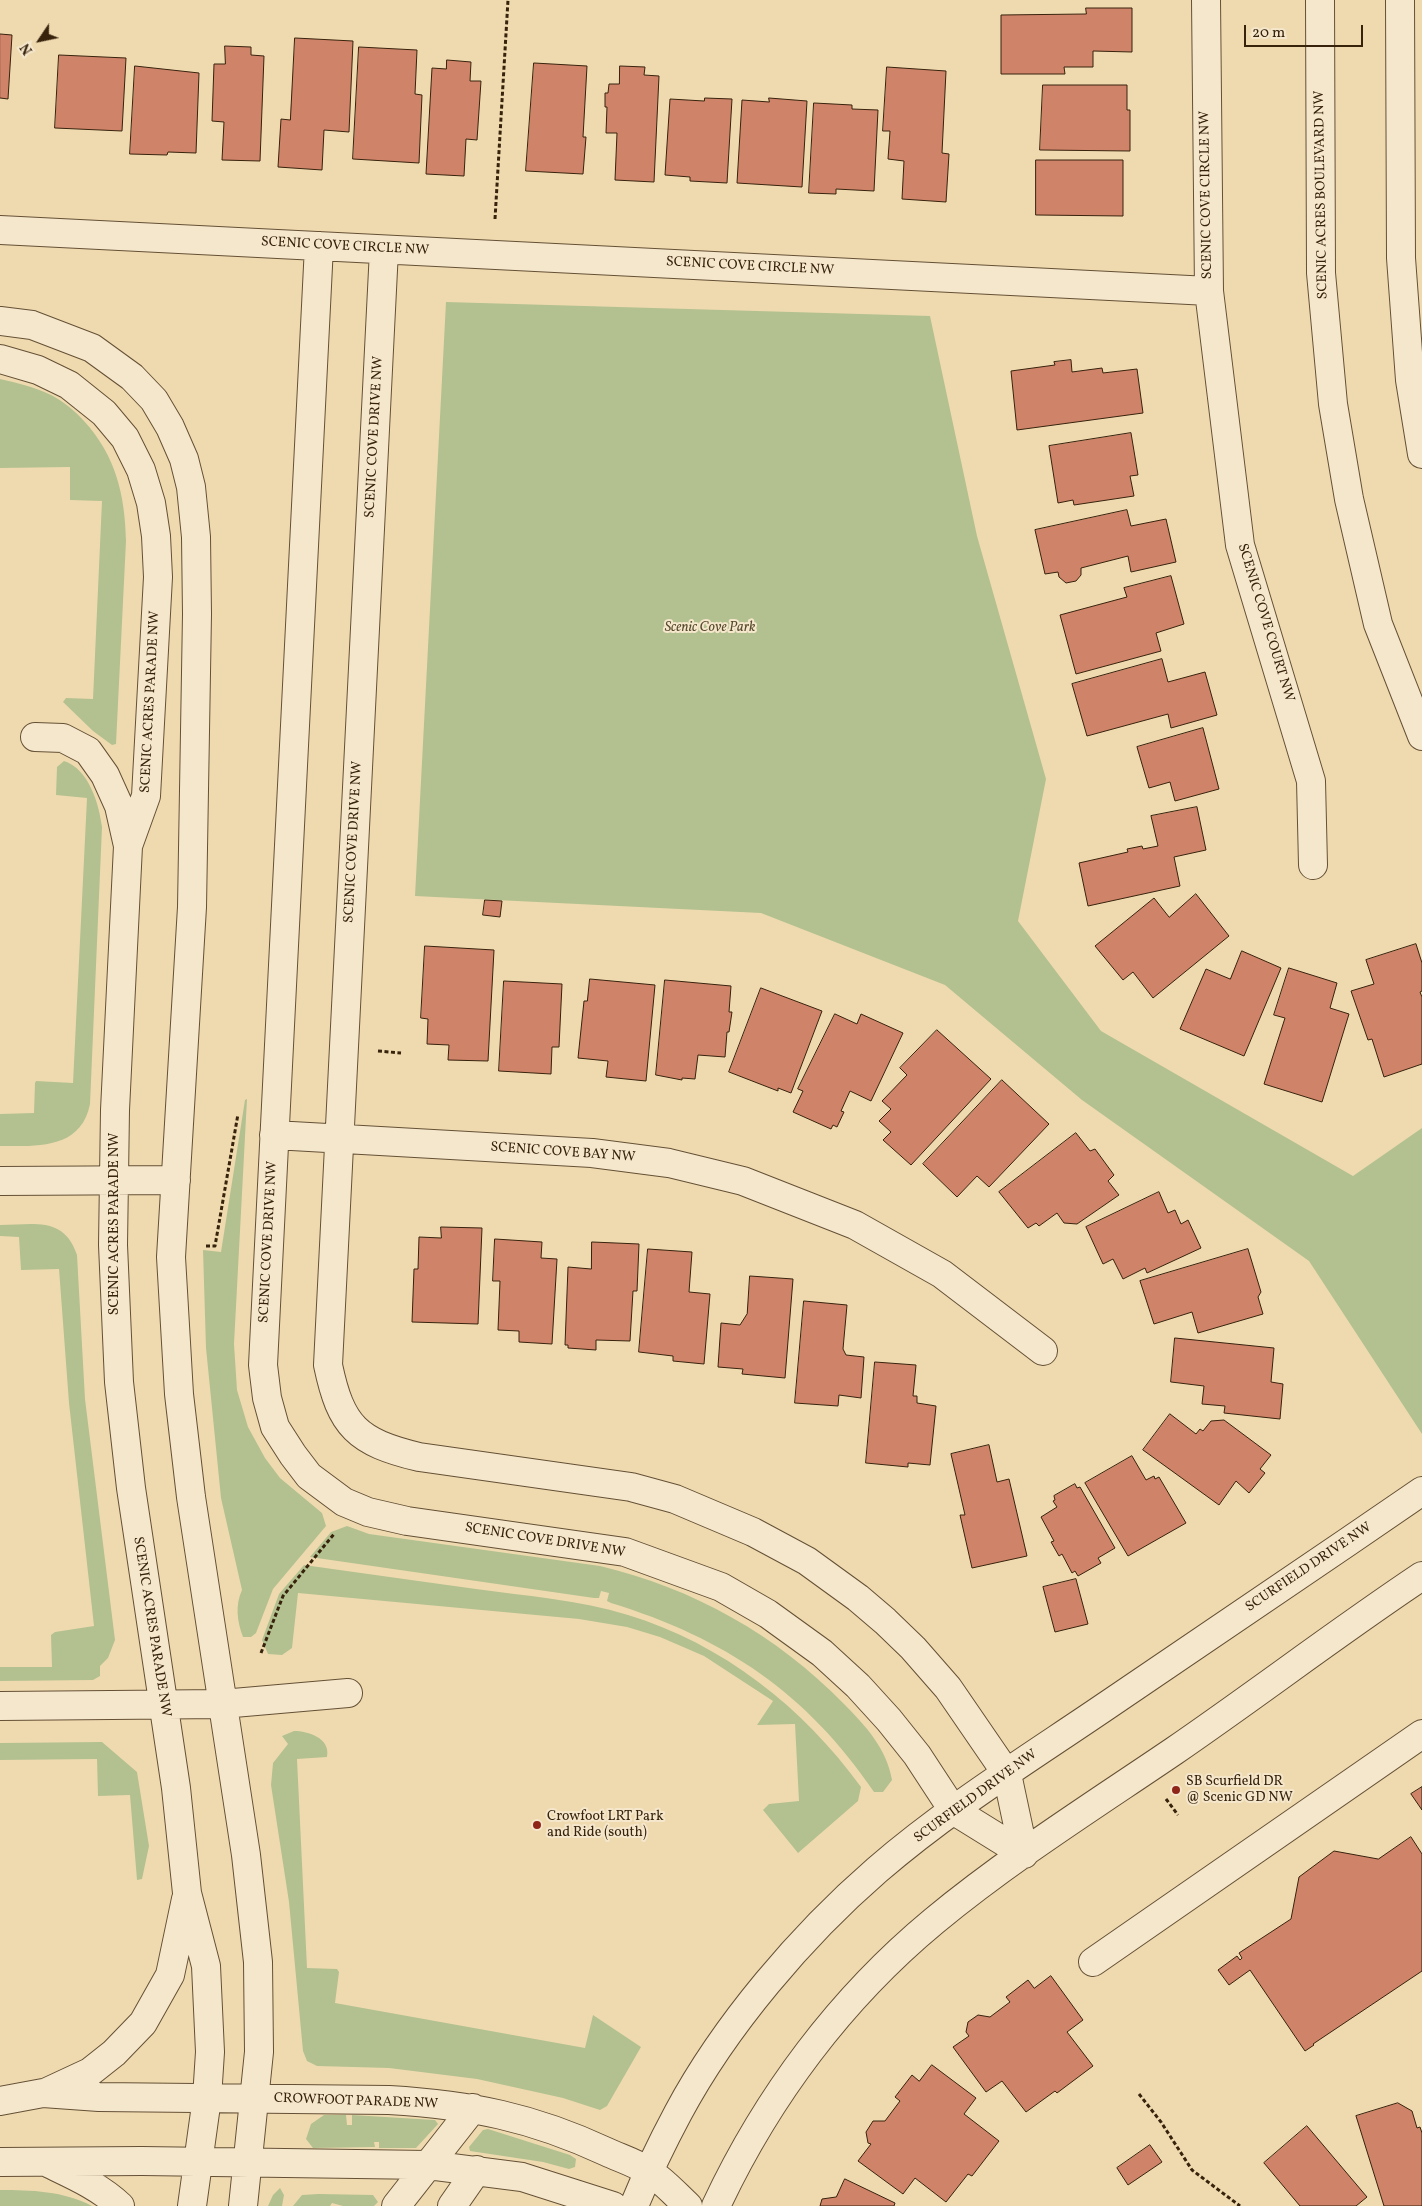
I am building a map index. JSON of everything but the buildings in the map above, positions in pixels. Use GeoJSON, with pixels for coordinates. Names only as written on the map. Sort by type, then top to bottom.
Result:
{"type":"FeatureCollection","features":[{"type":"Feature","properties":{"kind":"street","name":"SCENIC COVE CIRCLE NW"},"geometry":{"type":"LineString","coordinates":[[0,230],[1209,291],[1206,0]]}},
{"type":"Feature","properties":{"kind":"street","name":"SCENIC ACRES BOULEVARD NW"},"geometry":{"type":"LineString","coordinates":[[1320,0],[1321,273],[1334,404],[1349,499],[1378,624],[1422,736]]}},
{"type":"Feature","properties":{"kind":"street"},"geometry":{"type":"LineString","coordinates":[[1400,0],[1401,258],[1410,380],[1422,454]]}},
{"type":"Feature","properties":{"kind":"street","name":"SCENIC COVE DRIVE NW"},"geometry":{"type":"LineString","coordinates":[[319,246],[263,1365],[267,1398],[275,1427],[309,1476],[344,1502],[368,1512],[407,1521],[625,1552],[721,1588],[768,1614],[822,1653],[858,1686],[917,1755],[953,1810],[1024,1854]]}},
{"type":"Feature","properties":{"kind":"street","name":"SCENIC COVE DRIVE NW"},"geometry":{"type":"LineString","coordinates":[[384,250],[328,1365],[337,1401],[349,1423],[364,1437],[390,1450],[419,1457],[631,1487],[674,1499],[753,1532],[808,1562],[858,1598],[885,1621],[913,1648],[948,1688],[1007,1774],[1024,1854]]}},
{"type":"Feature","properties":{"kind":"street","name":"SCENIC COVE COURT NW"},"geometry":{"type":"LineString","coordinates":[[1209,291],[1240,545],[1311,781],[1313,865]]}},
{"type":"Feature","properties":{"kind":"street"},"geometry":{"type":"LineString","coordinates":[[0,321],[32,325],[92,348],[132,377],[154,400],[170,427],[184,460],[191,487],[196,536],[197,614],[192,907],[171,1257],[180,1394],[196,1533],[246,1855],[258,1962],[260,2016],[256,2099],[243,2206]]}},
{"type":"Feature","properties":{"kind":"street","name":"SCENIC ACRES PARADE NW"},"geometry":{"type":"LineString","coordinates":[[0,359],[38,370],[69,385],[104,413],[125,438],[141,470],[151,503],[156,536],[158,577],[146,796],[128,846],[113,1181],[116,1330],[124,1434],[164,1705],[180,1823],[187,1893],[206,1966],[210,2052],[208,2098],[192,2206]]}},
{"type":"Feature","properties":{"kind":"street"},"geometry":{"type":"LineString","coordinates":[[35,737],[63,738],[88,751],[105,775],[120,806],[128,846]]}},
{"type":"Feature","properties":{"kind":"street","name":"SCENIC COVE BAY NW"},"geometry":{"type":"LineString","coordinates":[[274,1136],[592,1153],[669,1163],[743,1181],[855,1225],[890,1244],[942,1274],[1043,1351]]}},
{"type":"Feature","properties":{"kind":"street"},"geometry":{"type":"LineString","coordinates":[[0,1181],[176,1180]]}},
{"type":"Feature","properties":{"kind":"street","name":"SCURFIELD DRIVE NW"},"geometry":{"type":"LineString","coordinates":[[634,2206],[649,2171],[688,2096],[716,2050],[756,1997],[823,1922],[877,1870],[953,1810],[1422,1491]]}},
{"type":"Feature","properties":{"kind":"street"},"geometry":{"type":"LineString","coordinates":[[716,2206],[749,2139],[792,2075],[837,2016],[931,1923],[968,1893],[1198,1735],[1422,1576]]}},
{"type":"Feature","properties":{"kind":"street"},"geometry":{"type":"LineString","coordinates":[[0,1706],[222,1704],[348,1693]]}},
{"type":"Feature","properties":{"kind":"street"},"geometry":{"type":"LineString","coordinates":[[1093,1962],[1422,1734]]}},
{"type":"Feature","properties":{"kind":"street"},"geometry":{"type":"LineString","coordinates":[[43,2094],[90,2072],[114,2053],[143,2023],[170,1975],[187,1893]]}},
{"type":"Feature","properties":{"kind":"street","name":"CROWFOOT PARADE NW"},"geometry":{"type":"LineString","coordinates":[[0,2101],[43,2094],[99,2097],[389,2100],[473,2108],[553,2128],[649,2171],[688,2206]]}},
{"type":"Feature","properties":{"kind":"street"},"geometry":{"type":"LineString","coordinates":[[396,2206],[473,2108]]}},
{"type":"Feature","properties":{"kind":"street"},"geometry":{"type":"LineString","coordinates":[[0,2162],[428,2165],[522,2177],[613,2206]]}},
{"type":"Feature","properties":{"kind":"street"},"geometry":{"type":"LineString","coordinates":[[46,2162],[91,2184],[111,2197],[120,2206]]}},
{"type":"Feature","properties":{"kind":"street"},"geometry":{"type":"LineString","coordinates":[[452,2206],[477,2170]]}},
{"type":"Feature","properties":{"kind":"path"},"geometry":{"type":"LineString","coordinates":[[495,219],[508,0]]}},
{"type":"Feature","properties":{"kind":"path"},"geometry":{"type":"LineString","coordinates":[[376,1051],[401,1053]]}},
{"type":"Feature","properties":{"kind":"path"},"geometry":{"type":"LineString","coordinates":[[200,1246],[215,1246],[239,1109]]}},
{"type":"Feature","properties":{"kind":"path"},"geometry":{"type":"LineString","coordinates":[[261,1654],[284,1596],[310,1566],[336,1528]]}},
{"type":"Feature","properties":{"kind":"path"},"geometry":{"type":"LineString","coordinates":[[1139,2094],[1161,2122],[1192,2170],[1240,2206]]}},
{"type":"Feature","properties":{"kind":"green space","name":"Scenic Cove Park"},"geometry":{"type":"Polygon","coordinates":[[[446,302],[930,316],[977,536],[1046,779],[1018,921],[1101,1031],[1353,1176],[1422,1128],[1422,1434],[1309,1261],[1082,1100],[945,985],[761,913],[415,896],[446,302]]]}},
{"type":"Feature","properties":{"kind":"green space"},"geometry":{"type":"Polygon","coordinates":[[[0,379],[45,392],[73,410],[95,434],[104,448],[117,477],[124,508],[126,541],[116,744],[112,745],[93,731],[63,702],[66,698],[93,699],[102,501],[70,500],[70,467],[0,468],[0,379]]]}},
{"type":"Feature","properties":{"kind":"green space"},"geometry":{"type":"Polygon","coordinates":[[[64,761],[73,765],[86,779],[95,798],[102,827],[90,1104],[85,1119],[77,1130],[67,1138],[42,1145],[0,1146],[0,1114],[34,1113],[36,1081],[73,1083],[87,798],[56,795],[57,767],[64,761]]]}},
{"type":"Feature","properties":{"kind":"green space"},"geometry":{"type":"Polygon","coordinates":[[[247,1099],[234,1344],[237,1390],[248,1427],[265,1458],[280,1478],[322,1513],[326,1526],[273,1589],[256,1633],[251,1637],[243,1637],[238,1613],[238,1601],[242,1590],[221,1498],[206,1348],[203,1250],[221,1252],[245,1100],[247,1099]]]}},
{"type":"Feature","properties":{"kind":"green space"},"geometry":{"type":"Polygon","coordinates":[[[36,1224],[56,1228],[71,1243],[77,1255],[85,1399],[115,1640],[108,1658],[100,1666],[100,1676],[93,1680],[0,1681],[0,1667],[52,1667],[51,1635],[55,1632],[94,1626],[69,1403],[59,1269],[21,1270],[19,1237],[0,1236],[0,1225],[36,1224]]]}},
{"type":"Feature","properties":{"kind":"green space"},"geometry":{"type":"Polygon","coordinates":[[[347,1526],[369,1534],[600,1566],[634,1575],[700,1601],[732,1617],[762,1636],[791,1656],[818,1679],[852,1712],[874,1738],[885,1758],[892,1780],[883,1792],[874,1792],[848,1757],[821,1726],[791,1698],[760,1674],[727,1652],[691,1633],[607,1601],[609,1593],[601,1591],[599,1598],[594,1598],[310,1557],[331,1532],[347,1526]]]}},
{"type":"Feature","properties":{"kind":"green space"},"geometry":{"type":"Polygon","coordinates":[[[304,1565],[572,1602],[628,1615],[663,1627],[728,1661],[787,1705],[813,1730],[861,1787],[858,1801],[798,1853],[763,1810],[769,1804],[799,1801],[795,1724],[757,1725],[773,1701],[704,1656],[660,1637],[627,1627],[579,1619],[298,1593],[292,1648],[282,1655],[268,1654],[262,1640],[279,1594],[304,1565]]]}},
{"type":"Feature","properties":{"kind":"green space"},"geometry":{"type":"Polygon","coordinates":[[[294,1731],[312,1734],[322,1740],[327,1750],[327,1757],[297,1759],[307,1968],[337,1969],[339,1972],[335,2003],[585,2048],[593,2015],[641,2047],[607,2106],[600,2110],[563,2098],[477,2079],[389,2068],[317,2066],[307,2061],[303,2051],[289,1902],[271,1785],[273,1763],[288,1744],[282,1736],[294,1731]]]}},
{"type":"Feature","properties":{"kind":"green space"},"geometry":{"type":"Polygon","coordinates":[[[102,1742],[137,1772],[149,1846],[142,1879],[137,1880],[130,1795],[98,1796],[97,1759],[0,1760],[0,1743],[102,1742]]]}},
{"type":"Feature","properties":{"kind":"green space"},"geometry":{"type":"Polygon","coordinates":[[[324,2115],[346,2115],[347,2125],[352,2125],[352,2115],[435,2120],[438,2124],[416,2148],[379,2148],[379,2142],[374,2142],[375,2147],[313,2148],[306,2139],[311,2124],[324,2115]]]}},
{"type":"Feature","properties":{"kind":"green space"},"geometry":{"type":"Polygon","coordinates":[[[488,2129],[570,2155],[576,2159],[575,2167],[569,2169],[543,2162],[470,2151],[469,2147],[483,2130],[488,2129]]]}},
{"type":"Feature","properties":{"kind":"green space"},"geometry":{"type":"Polygon","coordinates":[[[280,2188],[284,2195],[282,2206],[268,2206],[273,2195],[280,2188]]]}},
{"type":"Feature","properties":{"kind":"green space"},"geometry":{"type":"Polygon","coordinates":[[[0,2190],[59,2194],[92,2206],[0,2206],[0,2190]]]}},
{"type":"Feature","properties":{"kind":"green space"},"geometry":{"type":"Polygon","coordinates":[[[302,2195],[373,2195],[378,2202],[374,2206],[343,2206],[332,2203],[330,2206],[293,2206],[302,2195]]]}},
{"type":"Feature","properties":{"kind":"place","name":"SB Scurfield DR @ Scenic GD NW"},"geometry":{"type":"Point","coordinates":[1176,1790]}},
{"type":"Feature","properties":{"kind":"place","name":"Crowfoot LRT Park and Ride (south)"},"geometry":{"type":"Point","coordinates":[537,1825]}}]}
